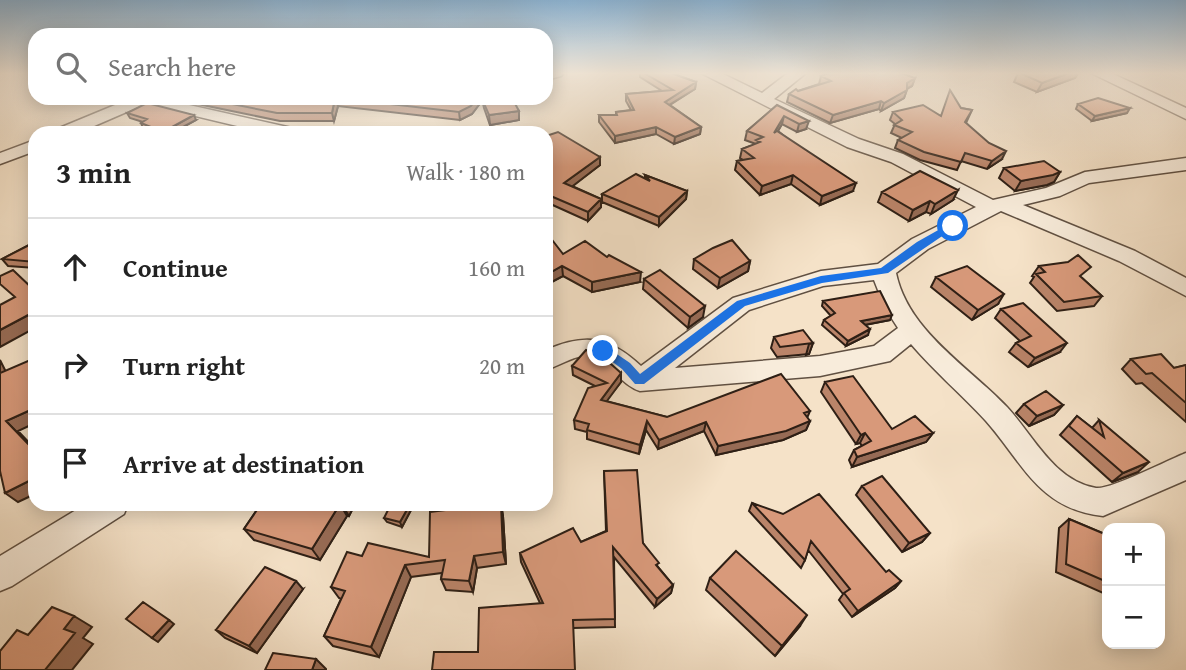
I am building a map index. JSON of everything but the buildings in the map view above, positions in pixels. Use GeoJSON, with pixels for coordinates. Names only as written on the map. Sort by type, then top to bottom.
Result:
{"type":"FeatureCollection","features":[{"type":"Feature","properties":{"kind":"street"},"geometry":{"type":"LineString","coordinates":[[777,104],[853,143],[919,168],[997,206],[1127,256],[1186,288]]}},
{"type":"Feature","properties":{"kind":"street"},"geometry":{"type":"LineString","coordinates":[[1166,104],[1186,114]]}},
{"type":"Feature","properties":{"kind":"street"},"geometry":{"type":"LineString","coordinates":[[79,126],[129,105]]}},
{"type":"Feature","properties":{"kind":"street"},"geometry":{"type":"LineString","coordinates":[[165,105],[259,126]]}},
{"type":"Feature","properties":{"kind":"street"},"geometry":{"type":"LineString","coordinates":[[0,159],[28,148]]}},
{"type":"Feature","properties":{"kind":"street"},"geometry":{"type":"LineString","coordinates":[[639,381],[741,304],[821,279],[884,271],[920,244],[997,206],[1053,192],[1085,178],[1186,164]]}},
{"type":"Feature","properties":{"kind":"street"},"geometry":{"type":"LineString","coordinates":[[884,271],[884,282],[894,303],[913,329],[995,413],[1035,466],[1064,489],[1090,501],[1103,502],[1186,466]]}},
{"type":"Feature","properties":{"kind":"street"},"geometry":{"type":"LineString","coordinates":[[639,381],[820,366],[881,354],[913,329]]}},
{"type":"Feature","properties":{"kind":"street"},"geometry":{"type":"LineString","coordinates":[[553,357],[579,347],[603,351],[626,366],[639,381]]}},
{"type":"Feature","properties":{"kind":"street"},"geometry":{"type":"LineString","coordinates":[[0,575],[102,511]]}},
{"type":"Feature","properties":{"kind":"route"},"geometry":{"type":"LineString","coordinates":[[603,351],[626,366],[639,381],[741,304],[821,279],[884,271],[920,244],[953,226]]}}]}
